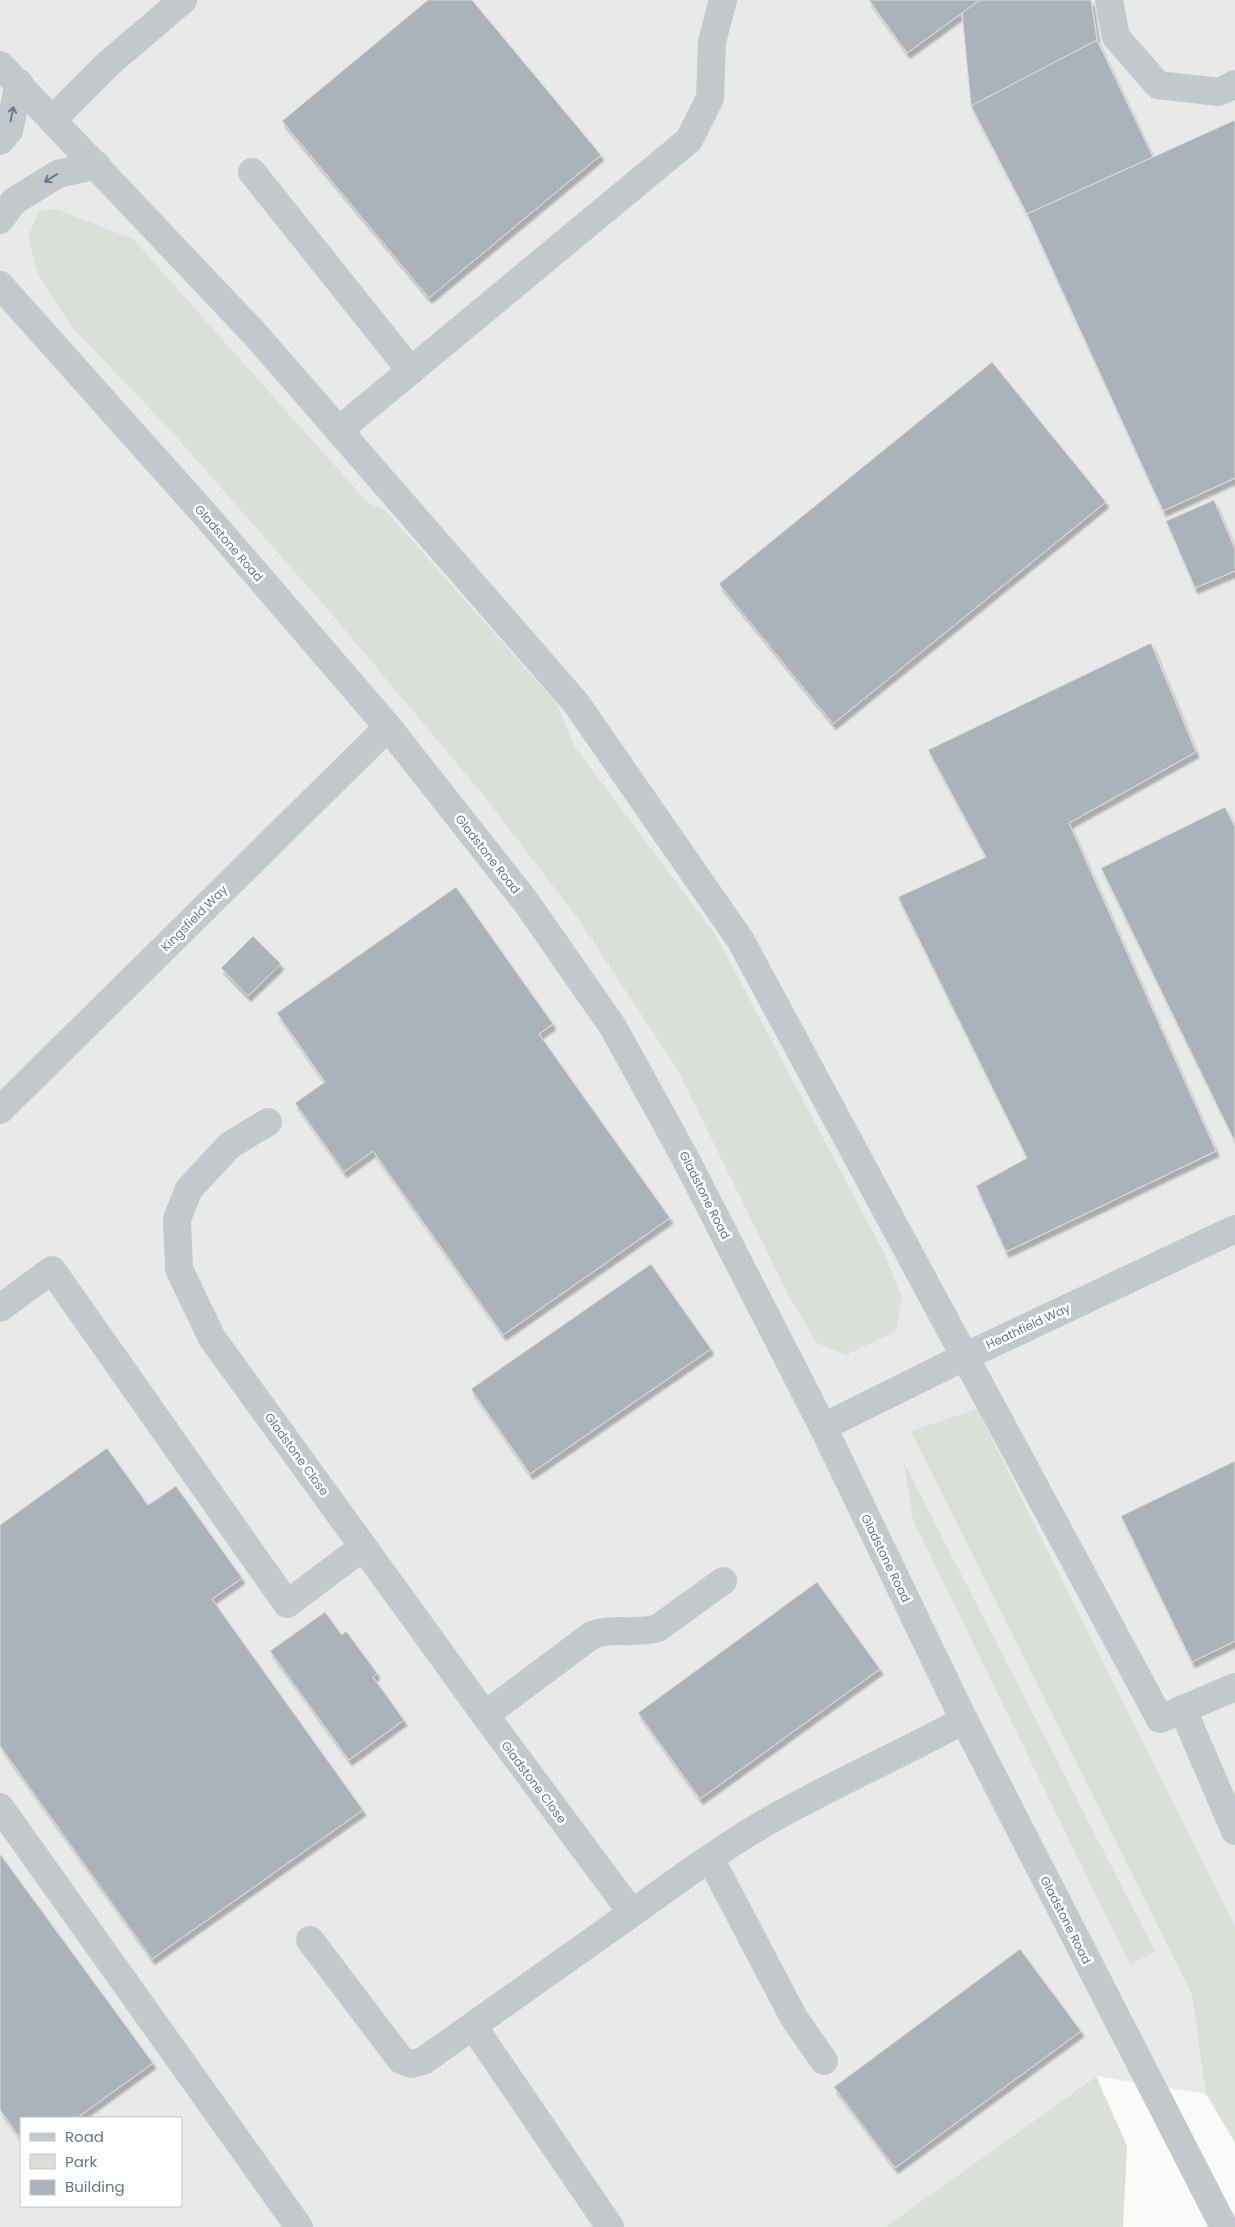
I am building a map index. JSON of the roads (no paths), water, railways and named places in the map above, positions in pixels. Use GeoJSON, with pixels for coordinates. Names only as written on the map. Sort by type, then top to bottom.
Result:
{"type":"FeatureCollection","features":[{"type":"Feature","properties":{"kind":"street"},"geometry":{"type":"LineString","coordinates":[[53,119],[109,63],[183,0]]}},
{"type":"Feature","properties":{"kind":"street"},"geometry":{"type":"LineString","coordinates":[[338,430],[689,140],[710,98],[712,42],[723,0]]}},
{"type":"Feature","properties":{"kind":"street"},"geometry":{"type":"LineString","coordinates":[[1109,0],[1116,37],[1158,85],[1219,92],[1235,84]]}},
{"type":"Feature","properties":{"kind":"street"},"geometry":{"type":"LineString","coordinates":[[0,65],[97,165],[254,334],[576,703],[741,941],[1160,1720],[1235,1687]]}},
{"type":"Feature","properties":{"kind":"street"},"geometry":{"type":"LineString","coordinates":[[0,141],[9,131],[19,83]]}},
{"type":"Feature","properties":{"kind":"street"},"geometry":{"type":"LineString","coordinates":[[0,220],[14,201],[58,174],[97,165]]}},
{"type":"Feature","properties":{"kind":"street"},"geometry":{"type":"LineString","coordinates":[[252,172],[411,371]]}},
{"type":"Feature","properties":{"kind":"street","name":"Gladstone Road"},"geometry":{"type":"LineString","coordinates":[[0,285],[209,519],[388,726],[526,902],[613,1027],[683,1154],[823,1427],[964,1720],[1224,2227]]}},
{"type":"Feature","properties":{"kind":"street","name":"Kingsfield Way"},"geometry":{"type":"LineString","coordinates":[[0,1110],[388,726]]}},
{"type":"Feature","properties":{"kind":"street","name":"Gladstone Close"},"geometry":{"type":"LineString","coordinates":[[268,1122],[230,1145],[189,1190],[177,1219],[179,1269],[212,1338],[485,1715],[632,1913]]}},
{"type":"Feature","properties":{"kind":"street","name":"Heathfield Way"},"geometry":{"type":"LineString","coordinates":[[823,1427],[964,1357],[1235,1228]]}},
{"type":"Feature","properties":{"kind":"street"},"geometry":{"type":"LineString","coordinates":[[0,1308],[52,1270],[287,1604],[364,1547]]}},
{"type":"Feature","properties":{"kind":"street"},"geometry":{"type":"LineString","coordinates":[[485,1715],[592,1635],[602,1631],[647,1631],[658,1628],[723,1581]]}},
{"type":"Feature","properties":{"kind":"street"},"geometry":{"type":"LineString","coordinates":[[1183,1710],[1235,1831]]}},
{"type":"Feature","properties":{"kind":"street"},"geometry":{"type":"LineString","coordinates":[[310,1940],[401,2060],[411,2064],[423,2061],[710,1858],[757,1827],[819,1793],[908,1751],[964,1720]]}},
{"type":"Feature","properties":{"kind":"street"},"geometry":{"type":"LineString","coordinates":[[0,1807],[299,2227]]}},
{"type":"Feature","properties":{"kind":"street"},"geometry":{"type":"LineString","coordinates":[[710,1858],[794,2018],[824,2061]]}},
{"type":"Feature","properties":{"kind":"street"},"geometry":{"type":"LineString","coordinates":[[473,2026],[610,2227]]}}]}
